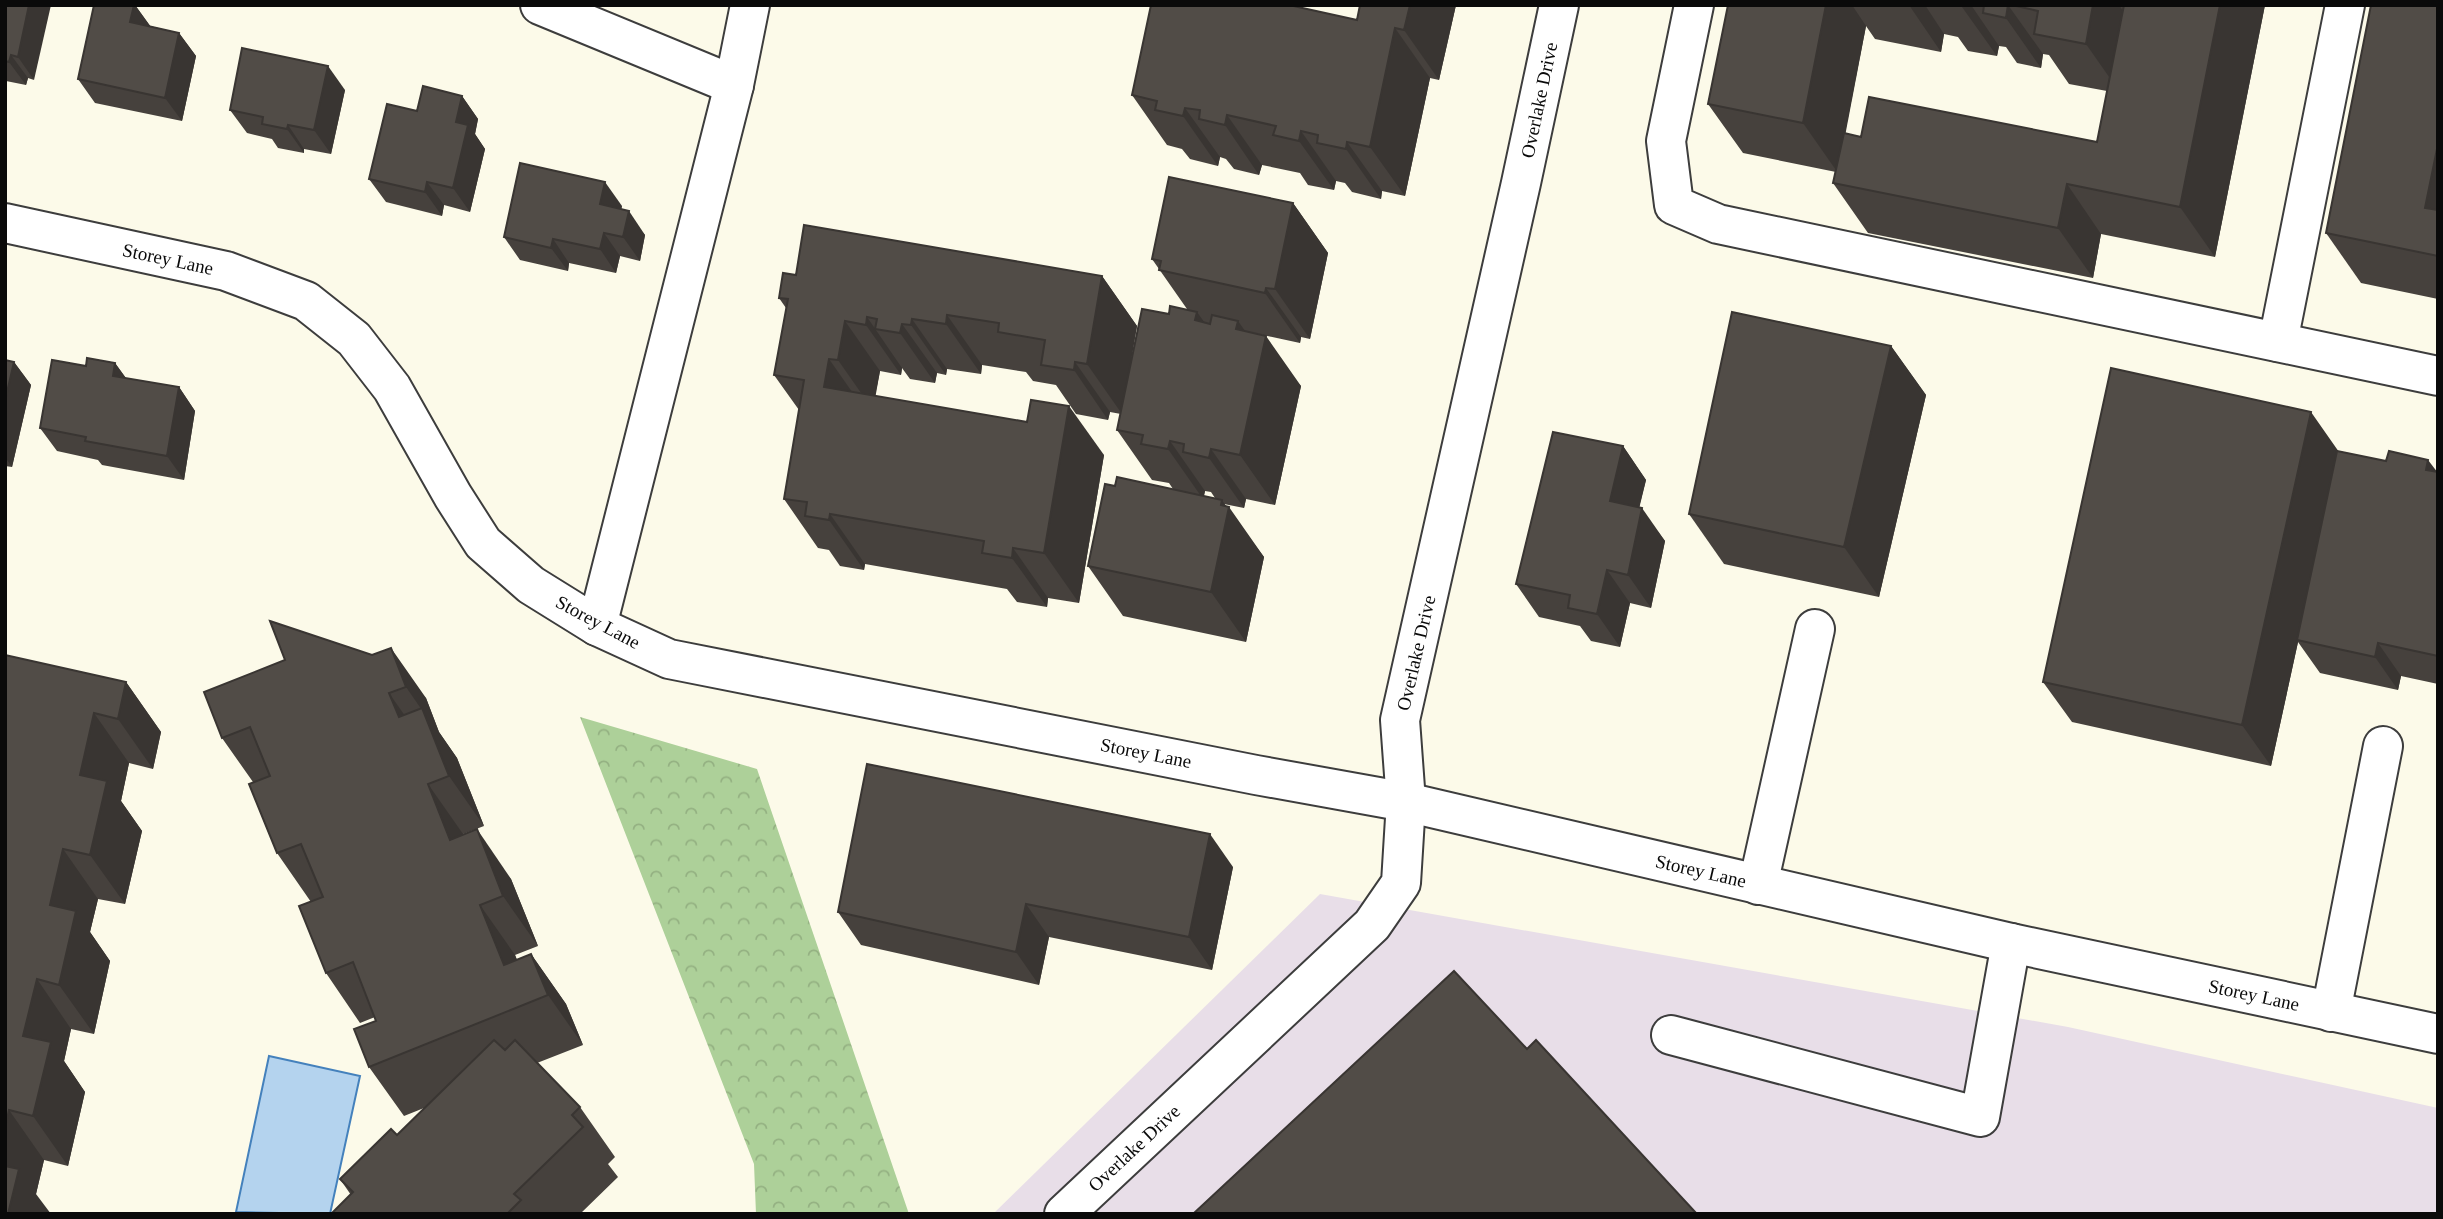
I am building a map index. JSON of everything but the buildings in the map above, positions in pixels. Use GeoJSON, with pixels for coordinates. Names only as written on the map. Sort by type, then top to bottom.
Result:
{"type":"FeatureCollection","features":[{"type":"Feature","properties":{"kind":"street"},"geometry":{"type":"LineString","coordinates":[[540,5],[734,85]]}},
{"type":"Feature","properties":{"kind":"street"},"geometry":{"type":"LineString","coordinates":[[597,626],[734,85],[750,5]]}},
{"type":"Feature","properties":{"kind":"street","name":"Overlake Drive"},"geometry":{"type":"LineString","coordinates":[[1064,1214],[1372,925],[1401,883],[1406,802],[1401,720],[1559,5]]}},
{"type":"Feature","properties":{"kind":"street"},"geometry":{"type":"LineString","coordinates":[[1694,5],[1667,141],[1674,205],[1718,224],[2438,376]]}},
{"type":"Feature","properties":{"kind":"street"},"geometry":{"type":"LineString","coordinates":[[2278,342],[2345,5]]}},
{"type":"Feature","properties":{"kind":"street","name":"Storey Lane"},"geometry":{"type":"LineString","coordinates":[[5,223],[226,271],[306,301],[354,339],[392,388],[483,543],[531,585],[597,626],[669,659],[1406,802],[2011,943],[2438,1034]]}},
{"type":"Feature","properties":{"kind":"street"},"geometry":{"type":"LineString","coordinates":[[1758,885],[1815,629]]}},
{"type":"Feature","properties":{"kind":"street"},"geometry":{"type":"LineString","coordinates":[[2331,1012],[2383,746]]}},
{"type":"Feature","properties":{"kind":"street"},"geometry":{"type":"LineString","coordinates":[[1671,1035],[1980,1117],[2011,943]]}},
{"type":"Feature","properties":{"kind":"shaded area"},"geometry":{"type":"Polygon","coordinates":[[[1320,894],[2068,1027],[2438,1108],[2438,1214],[993,1214],[1320,894]]]}},
{"type":"Feature","properties":{"kind":"green space"},"geometry":{"type":"Polygon","coordinates":[[[580,717],[757,769],[909,1214],[756,1214],[754,1164],[580,717]]]}},
{"type":"Feature","properties":{"kind":"water"},"geometry":{"type":"Polygon","coordinates":[[[269,1056],[360,1076],[330,1214],[236,1212],[269,1056]]]}}]}
